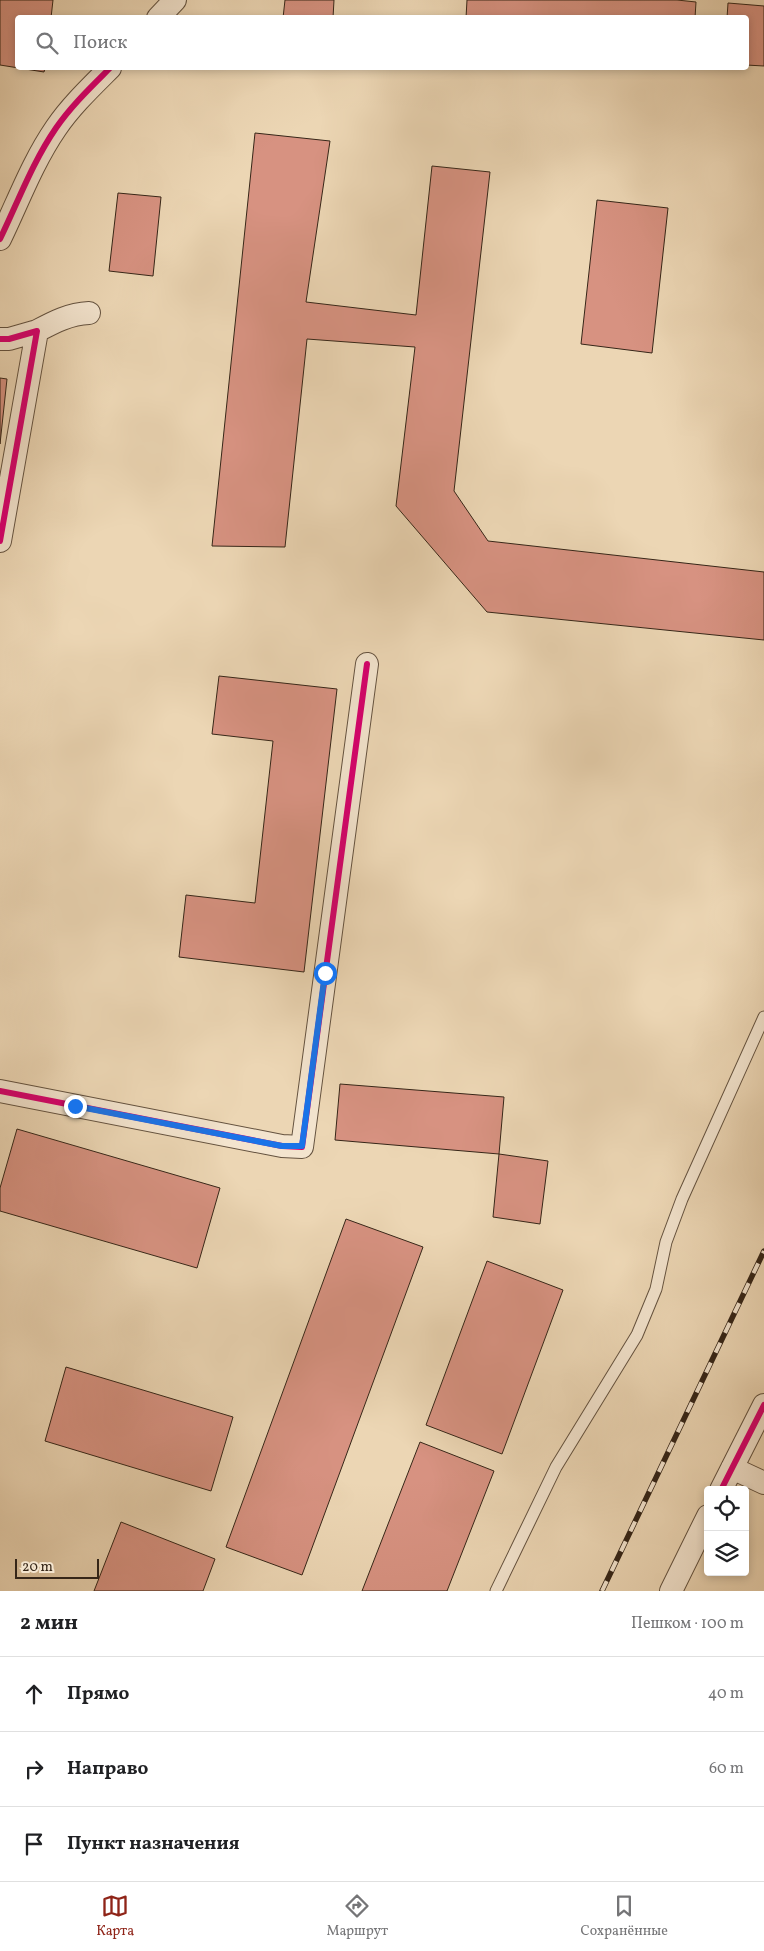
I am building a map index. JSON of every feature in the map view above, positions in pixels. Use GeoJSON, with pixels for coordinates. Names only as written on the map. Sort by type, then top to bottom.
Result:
{"type":"FeatureCollection","features":[{"type":"Feature","properties":{"kind":"street"},"geometry":{"type":"LineString","coordinates":[[161,15],[175,0]]}},
{"type":"Feature","properties":{"kind":"street"},"geometry":{"type":"LineString","coordinates":[[0,239],[32,169],[56,128],[108,70]]}},
{"type":"Feature","properties":{"kind":"street"},"geometry":{"type":"LineString","coordinates":[[0,339],[9,339],[37,331],[62,318],[89,313]]}},
{"type":"Feature","properties":{"kind":"street"},"geometry":{"type":"LineString","coordinates":[[0,541],[37,331]]}},
{"type":"Feature","properties":{"kind":"street"},"geometry":{"type":"LineString","coordinates":[[0,1091],[282,1146],[302,1146],[367,664]]}},
{"type":"Feature","properties":{"kind":"street"},"geometry":{"type":"LineString","coordinates":[[723,1486],[764,1405]]}},
{"type":"Feature","properties":{"kind":"street"},"geometry":{"type":"LineString","coordinates":[[732,1468],[764,1483]]}},
{"type":"Feature","properties":{"kind":"street"},"geometry":{"type":"LineString","coordinates":[[671,1591],[704,1524]]}},
{"type":"Feature","properties":{"kind":"lane"},"geometry":{"type":"LineString","coordinates":[[496,1591],[556,1467],[637,1335],[656,1289],[666,1242],[682,1199],[764,1017]]}},
{"type":"Feature","properties":{"kind":"building"},"geometry":{"type":"Polygon","coordinates":[[[0,0],[53,0],[51,15],[15,15],[15,68],[0,65],[0,0]]]}},
{"type":"Feature","properties":{"kind":"building"},"geometry":{"type":"Polygon","coordinates":[[[285,0],[334,0],[333,15],[283,15],[285,0]]]}},
{"type":"Feature","properties":{"kind":"building"},"geometry":{"type":"Polygon","coordinates":[[[467,0],[677,0],[696,2],[695,15],[466,15],[467,0]]]}},
{"type":"Feature","properties":{"kind":"building"},"geometry":{"type":"Polygon","coordinates":[[[728,3],[764,6],[764,66],[749,65],[749,15],[727,15],[728,3]]]}},
{"type":"Feature","properties":{"kind":"building"},"geometry":{"type":"Polygon","coordinates":[[[255,133],[330,141],[306,302],[416,315],[432,166],[490,172],[454,491],[488,541],[764,572],[764,640],[487,612],[396,506],[415,347],[307,339],[285,547],[212,546],[255,133]]]}},
{"type":"Feature","properties":{"kind":"building"},"geometry":{"type":"Polygon","coordinates":[[[118,193],[161,197],[153,276],[109,271],[118,193]]]}},
{"type":"Feature","properties":{"kind":"building"},"geometry":{"type":"Polygon","coordinates":[[[597,200],[668,208],[652,353],[581,344],[597,200]]]}},
{"type":"Feature","properties":{"kind":"building"},"geometry":{"type":"Polygon","coordinates":[[[0,378],[7,379],[0,444],[0,378]]]}},
{"type":"Feature","properties":{"kind":"building"},"geometry":{"type":"Polygon","coordinates":[[[219,676],[337,689],[304,972],[179,957],[186,895],[255,903],[273,741],[212,734],[219,676]]]}},
{"type":"Feature","properties":{"kind":"building"},"geometry":{"type":"Polygon","coordinates":[[[340,1084],[504,1097],[499,1154],[335,1140],[340,1084]]]}},
{"type":"Feature","properties":{"kind":"building"},"geometry":{"type":"Polygon","coordinates":[[[17,1129],[220,1188],[197,1268],[0,1211],[0,1188],[17,1129]]]}},
{"type":"Feature","properties":{"kind":"building"},"geometry":{"type":"Polygon","coordinates":[[[499,1154],[548,1161],[540,1224],[493,1217],[499,1154]]]}},
{"type":"Feature","properties":{"kind":"building"},"geometry":{"type":"Polygon","coordinates":[[[346,1219],[423,1247],[302,1575],[226,1547],[346,1219]]]}},
{"type":"Feature","properties":{"kind":"building"},"geometry":{"type":"Polygon","coordinates":[[[487,1261],[563,1290],[502,1454],[426,1425],[487,1261]]]}},
{"type":"Feature","properties":{"kind":"building"},"geometry":{"type":"Polygon","coordinates":[[[66,1367],[233,1417],[211,1491],[45,1441],[66,1367]]]}},
{"type":"Feature","properties":{"kind":"building"},"geometry":{"type":"Polygon","coordinates":[[[420,1442],[494,1471],[447,1591],[362,1591],[420,1442]]]}},
{"type":"Feature","properties":{"kind":"building"},"geometry":{"type":"Polygon","coordinates":[[[121,1522],[215,1559],[203,1591],[94,1591],[121,1522]]]}},
{"type":"Feature","properties":{"kind":"railway"},"geometry":{"type":"LineString","coordinates":[[602,1591],[764,1251]]}},
{"type":"Feature","properties":{"kind":"cycle path"},"geometry":{"type":"LineString","coordinates":[[0,239],[47,141],[68,112],[108,70]]}},
{"type":"Feature","properties":{"kind":"cycle path"},"geometry":{"type":"LineString","coordinates":[[0,339],[9,339],[37,331],[0,541]]}},
{"type":"Feature","properties":{"kind":"cycle path"},"geometry":{"type":"LineString","coordinates":[[0,1091],[282,1146],[302,1147],[367,664]]}},
{"type":"Feature","properties":{"kind":"cycle path"},"geometry":{"type":"LineString","coordinates":[[723,1486],[764,1405]]}},
{"type":"Feature","properties":{"kind":"route"},"geometry":{"type":"LineString","coordinates":[[75,1106],[282,1146],[302,1146],[325,973]]}}]}
